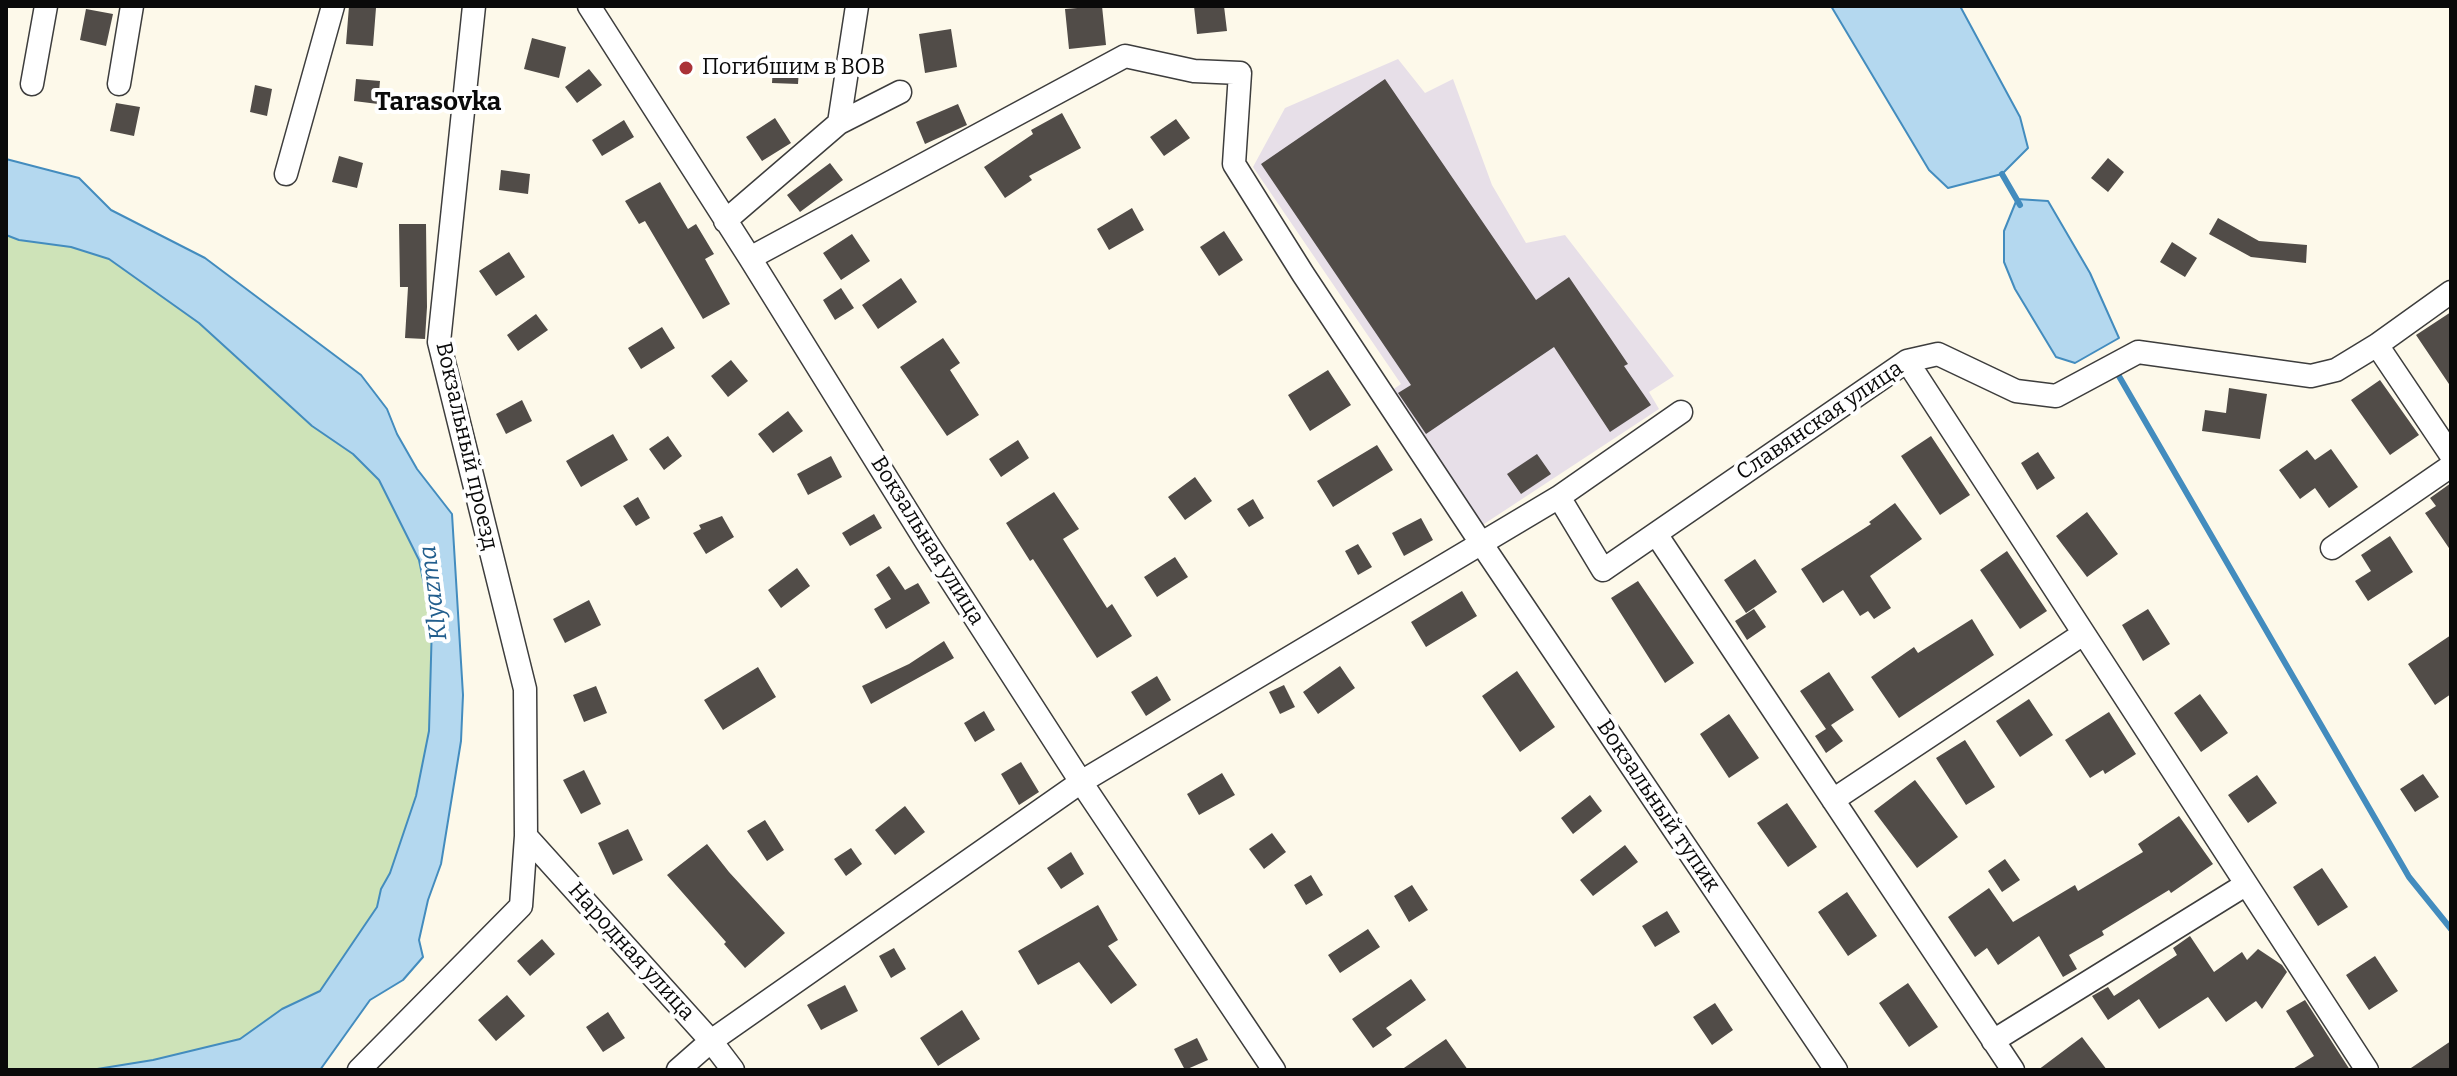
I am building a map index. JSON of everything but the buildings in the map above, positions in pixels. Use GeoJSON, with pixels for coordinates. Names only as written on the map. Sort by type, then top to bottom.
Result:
{"type":"FeatureCollection","features":[{"type":"Feature","properties":{"kind":"street"},"geometry":{"type":"LineString","coordinates":[[32,84],[46,6]]}},
{"type":"Feature","properties":{"kind":"street"},"geometry":{"type":"LineString","coordinates":[[119,84],[132,6]]}},
{"type":"Feature","properties":{"kind":"street"},"geometry":{"type":"LineString","coordinates":[[286,174],[333,6]]}},
{"type":"Feature","properties":{"kind":"street","name":"Вокзальный проезд"},"geometry":{"type":"LineString","coordinates":[[359,1070],[521,906],[526,836],[525,689],[439,342],[474,6]]}},
{"type":"Feature","properties":{"kind":"street","name":"Вокзальная улица"},"geometry":{"type":"LineString","coordinates":[[589,6],[927,543],[1081,782],[1274,1070]]}},
{"type":"Feature","properties":{"kind":"street"},"geometry":{"type":"LineString","coordinates":[[839,123],[857,6]]}},
{"type":"Feature","properties":{"kind":"street","name":"Вокзальный тупик"},"geometry":{"type":"LineString","coordinates":[[750,258],[1125,56],[1194,71],[1240,73],[1234,164],[1481,543],[1836,1070]]}},
{"type":"Feature","properties":{"kind":"street"},"geometry":{"type":"LineString","coordinates":[[725,221],[839,123],[900,92]]}},
{"type":"Feature","properties":{"kind":"street","name":"Славянская улица"},"geometry":{"type":"LineString","coordinates":[[1559,497],[1603,570],[1907,361],[1938,354],[2016,391],[2056,396],[2138,352],[2311,376],[2336,370],[2451,292]]}},
{"type":"Feature","properties":{"kind":"street"},"geometry":{"type":"LineString","coordinates":[[2377,345],[2451,455]]}},
{"type":"Feature","properties":{"kind":"street"},"geometry":{"type":"LineString","coordinates":[[1907,361],[2367,1070]]}},
{"type":"Feature","properties":{"kind":"street"},"geometry":{"type":"LineString","coordinates":[[678,1070],[711,1041],[1081,782],[1559,497],[1681,412]]}},
{"type":"Feature","properties":{"kind":"street"},"geometry":{"type":"LineString","coordinates":[[2332,548],[2451,466]]}},
{"type":"Feature","properties":{"kind":"street"},"geometry":{"type":"LineString","coordinates":[[1656,534],[2013,1070]]}},
{"type":"Feature","properties":{"kind":"street"},"geometry":{"type":"LineString","coordinates":[[1833,800],[2083,634]]}},
{"type":"Feature","properties":{"kind":"street","name":"Народная улица"},"geometry":{"type":"LineString","coordinates":[[526,836],[711,1041],[733,1070]]}},
{"type":"Feature","properties":{"kind":"street"},"geometry":{"type":"LineString","coordinates":[[1993,1041],[2245,885]]}},
{"type":"Feature","properties":{"kind":"shaded area"},"geometry":{"type":"Polygon","coordinates":[[[1398,59],[1425,93],[1453,79],[1492,185],[1526,243],[1565,235],[1674,376],[1649,392],[1659,409],[1481,526],[1388,393],[1401,384],[1253,167],[1285,108],[1398,59]]]}},
{"type":"Feature","properties":{"kind":"green space"},"geometry":{"type":"Polygon","coordinates":[[[6,235],[19,240],[71,247],[109,259],[199,323],[312,426],[353,454],[379,480],[419,560],[432,623],[429,731],[416,796],[377,907],[320,991],[282,1009],[240,1039],[153,1060],[91,1070],[6,1070],[6,235]]]}},
{"type":"Feature","properties":{"kind":"water"},"geometry":{"type":"Polygon","coordinates":[[[1831,6],[1960,6],[2020,117],[2028,148],[2002,174],[1948,188],[1929,170],[1831,6]]]}},
{"type":"Feature","properties":{"kind":"water","name":"Klyazma"},"geometry":{"type":"Polygon","coordinates":[[[6,159],[79,178],[111,210],[205,258],[361,375],[387,409],[417,469],[452,514],[463,695],[461,741],[441,864],[428,900],[419,940],[423,957],[403,980],[370,1000],[320,1070],[91,1070],[153,1060],[240,1039],[282,1009],[320,991],[377,907],[416,796],[429,731],[432,623],[419,560],[379,480],[353,454],[312,426],[199,323],[109,259],[71,247],[19,240],[6,235],[6,159]]]}},
{"type":"Feature","properties":{"kind":"water"},"geometry":{"type":"Polygon","coordinates":[[[2017,199],[2048,201],[2090,273],[2119,338],[2075,363],[2056,357],[2015,289],[2004,262],[2004,231],[2017,199]]]}},
{"type":"Feature","properties":{"kind":"waterway"},"geometry":{"type":"LineString","coordinates":[[2002,174],[2020,205]]}},
{"type":"Feature","properties":{"kind":"waterway"},"geometry":{"type":"LineString","coordinates":[[2116,371],[2409,877],[2451,929]]}},
{"type":"Feature","properties":{"kind":"place","name":"Погибшим в ВОВ"},"geometry":{"type":"Point","coordinates":[686,68]}},
{"type":"Feature","properties":{"kind":"district","name":"Tarasovka"},"geometry":{"type":"Point","coordinates":[438,103]}}]}
